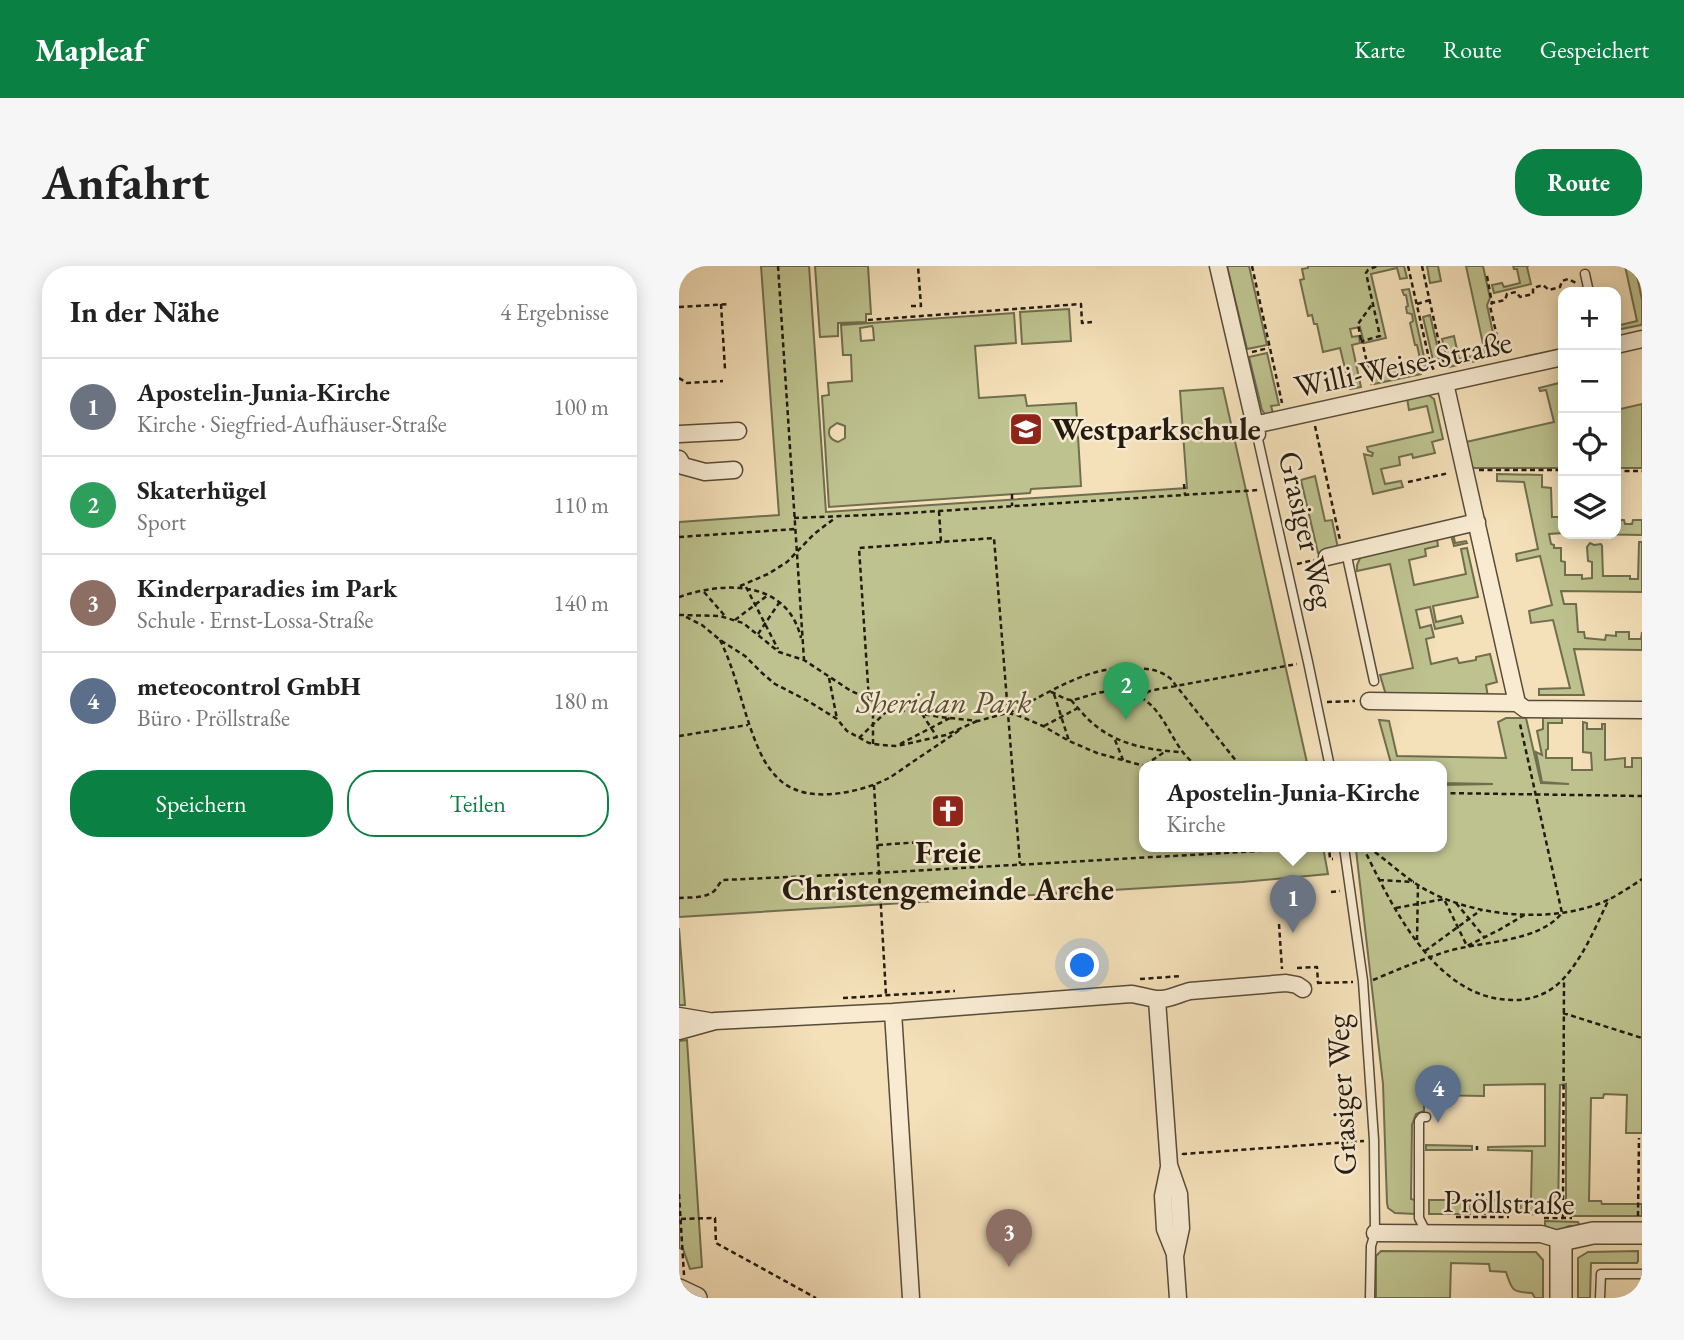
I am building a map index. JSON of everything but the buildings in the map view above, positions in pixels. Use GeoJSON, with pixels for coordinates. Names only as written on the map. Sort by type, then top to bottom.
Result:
{"type":"FeatureCollection","features":[{"type":"Feature","properties":{"kind":"street","name":"Grasiger Weg"},"geometry":{"type":"LineString","coordinates":[[1217,266],[1256,430]]}},
{"type":"Feature","properties":{"kind":"street"},"geometry":{"type":"LineString","coordinates":[[1621,344],[1642,340]]}},
{"type":"Feature","properties":{"kind":"street","name":"Willi-Weise-Straße"},"geometry":{"type":"LineString","coordinates":[[1256,430],[1285,419],[1558,358]]}},
{"type":"Feature","properties":{"kind":"street"},"geometry":{"type":"LineString","coordinates":[[1443,384],[1459,471],[1477,522],[1517,703],[1524,709],[1642,710]]}},
{"type":"Feature","properties":{"kind":"street"},"geometry":{"type":"LineString","coordinates":[[679,434],[738,431]]}},
{"type":"Feature","properties":{"kind":"street"},"geometry":{"type":"LineString","coordinates":[[679,459],[683,466],[705,472],[734,470]]}},
{"type":"Feature","properties":{"kind":"street"},"geometry":{"type":"LineString","coordinates":[[1338,554],[1477,522]]}},
{"type":"Feature","properties":{"kind":"street"},"geometry":{"type":"LineString","coordinates":[[1369,701],[1517,703]]}},
{"type":"Feature","properties":{"kind":"street"},"geometry":{"type":"LineString","coordinates":[[679,1016],[715,1021],[890,1012],[1131,994],[1146,995],[1157,1000],[1191,990],[1286,984],[1300,987]]}},
{"type":"Feature","properties":{"kind":"street"},"geometry":{"type":"LineString","coordinates":[[1157,1000],[1177,1165],[1181,1228],[1175,1256],[1178,1298]]}},
{"type":"Feature","properties":{"kind":"street"},"geometry":{"type":"LineString","coordinates":[[890,1012],[911,1298]]}},
{"type":"Feature","properties":{"kind":"street"},"geometry":{"type":"LineString","coordinates":[[679,1031],[715,1021]]}},
{"type":"Feature","properties":{"kind":"street","name":"Pröllstraße"},"geometry":{"type":"LineString","coordinates":[[1375,1233],[1541,1234],[1561,1240],[1640,1226]]}},
{"type":"Feature","properties":{"kind":"street"},"geometry":{"type":"LineString","coordinates":[[1560,1298],[1561,1240]]}},
{"type":"Feature","properties":{"kind":"street"},"geometry":{"type":"LineString","coordinates":[[682,1283],[696,1298]]}},
{"type":"Feature","properties":{"kind":"lane"},"geometry":{"type":"LineString","coordinates":[[1585,278],[1588,287]]}},
{"type":"Feature","properties":{"kind":"lane","name":"Grasiger Weg"},"geometry":{"type":"LineString","coordinates":[[1256,430],[1329,761]]}},
{"type":"Feature","properties":{"kind":"lane"},"geometry":{"type":"LineString","coordinates":[[1338,554],[1374,681]]}},
{"type":"Feature","properties":{"kind":"lane","name":"Grasiger Weg"},"geometry":{"type":"LineString","coordinates":[[1345,852],[1363,981],[1374,1140],[1375,1233],[1371,1246],[1370,1298]]}},
{"type":"Feature","properties":{"kind":"lane"},"geometry":{"type":"LineString","coordinates":[[1426,1117],[1420,1119],[1418,1126],[1419,1218],[1426,1232]]}},
{"type":"Feature","properties":{"kind":"lane"},"geometry":{"type":"LineString","coordinates":[[1600,1298],[1601,1273],[1642,1274]]}},
{"type":"Feature","properties":{"kind":"path"},"geometry":{"type":"LineString","coordinates":[[778,266],[804,660]]}},
{"type":"Feature","properties":{"kind":"path"},"geometry":{"type":"LineString","coordinates":[[911,306],[921,306],[918,266]]}},
{"type":"Feature","properties":{"kind":"path"},"geometry":{"type":"LineString","coordinates":[[1252,266],[1285,419]]}},
{"type":"Feature","properties":{"kind":"path"},"geometry":{"type":"LineString","coordinates":[[1361,341],[1380,337],[1366,273],[1377,266]]}},
{"type":"Feature","properties":{"kind":"path"},"geometry":{"type":"LineString","coordinates":[[1408,266],[1430,363],[1443,384]]}},
{"type":"Feature","properties":{"kind":"path"},"geometry":{"type":"LineString","coordinates":[[1422,266],[1443,360],[1443,384]]}},
{"type":"Feature","properties":{"kind":"path"},"geometry":{"type":"LineString","coordinates":[[1487,276],[1492,303],[1490,306],[1501,356],[1507,370]]}},
{"type":"Feature","properties":{"kind":"path"},"geometry":{"type":"LineString","coordinates":[[1492,303],[1505,300],[1507,294],[1516,292],[1520,297],[1533,294],[1533,288],[1543,285],[1549,290],[1560,287],[1562,281],[1568,279],[1576,284],[1585,278]]}},
{"type":"Feature","properties":{"kind":"path"},"geometry":{"type":"LineString","coordinates":[[1417,304],[1430,300]]}},
{"type":"Feature","properties":{"kind":"path"},"geometry":{"type":"LineString","coordinates":[[679,307],[729,303]]}},
{"type":"Feature","properties":{"kind":"path"},"geometry":{"type":"LineString","coordinates":[[1373,303],[1358,324],[1375,399]]}},
{"type":"Feature","properties":{"kind":"path"},"geometry":{"type":"LineString","coordinates":[[721,304],[725,369]]}},
{"type":"Feature","properties":{"kind":"path"},"geometry":{"type":"LineString","coordinates":[[868,320],[1081,304],[1082,323],[1092,322]]}},
{"type":"Feature","properties":{"kind":"path"},"geometry":{"type":"LineString","coordinates":[[679,378],[689,383],[722,381],[722,387]]}},
{"type":"Feature","properties":{"kind":"path"},"geometry":{"type":"LineString","coordinates":[[703,382],[703,388]]}},
{"type":"Feature","properties":{"kind":"path"},"geometry":{"type":"LineString","coordinates":[[689,383],[690,389]]}},
{"type":"Feature","properties":{"kind":"path"},"geometry":{"type":"LineString","coordinates":[[1287,567],[1338,554],[1312,413]]}},
{"type":"Feature","properties":{"kind":"path"},"geometry":{"type":"LineString","coordinates":[[1408,482],[1459,471],[1558,470]]}},
{"type":"Feature","properties":{"kind":"path"},"geometry":{"type":"LineString","coordinates":[[1621,471],[1642,471]]}},
{"type":"Feature","properties":{"kind":"path"},"geometry":{"type":"LineString","coordinates":[[1184,484],[1185,495]]}},
{"type":"Feature","properties":{"kind":"path"},"geometry":{"type":"LineString","coordinates":[[795,518],[1269,490]]}},
{"type":"Feature","properties":{"kind":"path"},"geometry":{"type":"LineString","coordinates":[[1012,494],[1012,506]]}},
{"type":"Feature","properties":{"kind":"path"},"geometry":{"type":"LineString","coordinates":[[939,511],[941,542]]}},
{"type":"Feature","properties":{"kind":"path"},"geometry":{"type":"LineString","coordinates":[[737,587],[768,574],[787,562],[814,534],[837,516]]}},
{"type":"Feature","properties":{"kind":"path"},"geometry":{"type":"LineString","coordinates":[[679,537],[795,528]]}},
{"type":"Feature","properties":{"kind":"path"},"geometry":{"type":"LineString","coordinates":[[873,744],[859,548],[995,538],[1020,864]]}},
{"type":"Feature","properties":{"kind":"path"},"geometry":{"type":"LineString","coordinates":[[679,597],[737,587],[756,589],[790,612],[803,645]]}},
{"type":"Feature","properties":{"kind":"path"},"geometry":{"type":"LineString","coordinates":[[746,587],[779,652]]}},
{"type":"Feature","properties":{"kind":"path"},"geometry":{"type":"LineString","coordinates":[[702,591],[728,618]]}},
{"type":"Feature","properties":{"kind":"path"},"geometry":{"type":"LineString","coordinates":[[735,620],[768,595]]}},
{"type":"Feature","properties":{"kind":"path"},"geometry":{"type":"LineString","coordinates":[[758,634],[779,603]]}},
{"type":"Feature","properties":{"kind":"path"},"geometry":{"type":"LineString","coordinates":[[681,616],[720,616],[743,623],[779,652],[804,660],[871,701],[890,708],[978,721]]}},
{"type":"Feature","properties":{"kind":"path"},"geometry":{"type":"LineString","coordinates":[[681,616],[702,625],[745,656],[775,684],[808,701],[837,719],[847,731],[873,744],[897,746],[937,737],[1007,713],[1052,693],[1080,676],[1127,667],[1161,671],[1170,678],[1236,761]]}},
{"type":"Feature","properties":{"kind":"path"},"geometry":{"type":"LineString","coordinates":[[720,640],[764,758],[779,780],[792,789],[826,794],[874,785],[962,728]]}},
{"type":"Feature","properties":{"kind":"path"},"geometry":{"type":"LineString","coordinates":[[1139,697],[1150,691],[1308,662]]}},
{"type":"Feature","properties":{"kind":"path"},"geometry":{"type":"LineString","coordinates":[[829,677],[837,719]]}},
{"type":"Feature","properties":{"kind":"path"},"geometry":{"type":"LineString","coordinates":[[1071,700],[1109,690],[1139,697],[1149,703],[1160,716],[1182,753],[1192,761]]}},
{"type":"Feature","properties":{"kind":"path"},"geometry":{"type":"LineString","coordinates":[[1052,693],[1071,700],[1097,727],[1123,743],[1182,753]]}},
{"type":"Feature","properties":{"kind":"path"},"geometry":{"type":"LineString","coordinates":[[1052,693],[1069,741]]}},
{"type":"Feature","properties":{"kind":"path"},"geometry":{"type":"LineString","coordinates":[[1317,702],[1369,701]]}},
{"type":"Feature","properties":{"kind":"path"},"geometry":{"type":"LineString","coordinates":[[1517,703],[1562,913]]}},
{"type":"Feature","properties":{"kind":"path"},"geometry":{"type":"LineString","coordinates":[[859,738],[890,708]]}},
{"type":"Feature","properties":{"kind":"path"},"geometry":{"type":"LineString","coordinates":[[1044,726],[1078,708]]}},
{"type":"Feature","properties":{"kind":"path"},"geometry":{"type":"LineString","coordinates":[[1007,713],[1044,726],[1097,753],[1139,764]]}},
{"type":"Feature","properties":{"kind":"path"},"geometry":{"type":"LineString","coordinates":[[922,714],[937,737]]}},
{"type":"Feature","properties":{"kind":"path"},"geometry":{"type":"LineString","coordinates":[[897,746],[950,718]]}},
{"type":"Feature","properties":{"kind":"path"},"geometry":{"type":"LineString","coordinates":[[679,736],[750,724]]}},
{"type":"Feature","properties":{"kind":"path"},"geometry":{"type":"LineString","coordinates":[[1115,739],[1123,760]]}},
{"type":"Feature","properties":{"kind":"path"},"geometry":{"type":"LineString","coordinates":[[1152,761],[1165,751]]}},
{"type":"Feature","properties":{"kind":"path"},"geometry":{"type":"LineString","coordinates":[[874,785],[890,1012]]}},
{"type":"Feature","properties":{"kind":"path"},"geometry":{"type":"LineString","coordinates":[[1447,793],[1642,796]]}},
{"type":"Feature","properties":{"kind":"path"},"geometry":{"type":"LineString","coordinates":[[878,845],[921,842]]}},
{"type":"Feature","properties":{"kind":"path"},"geometry":{"type":"LineString","coordinates":[[679,898],[708,895],[723,880],[1238,852]]}},
{"type":"Feature","properties":{"kind":"path"},"geometry":{"type":"LineString","coordinates":[[1330,852],[1331,859],[1346,857]]}},
{"type":"Feature","properties":{"kind":"path"},"geometry":{"type":"LineString","coordinates":[[1365,852],[1395,908],[1430,957],[1458,982],[1483,995],[1498,999],[1531,998],[1552,989],[1564,979],[1583,950],[1609,899]]}},
{"type":"Feature","properties":{"kind":"path"},"geometry":{"type":"LineString","coordinates":[[1375,852],[1425,890],[1444,899],[1483,909],[1526,914],[1562,913],[1580,909],[1609,899],[1642,879]]}},
{"type":"Feature","properties":{"kind":"path"},"geometry":{"type":"LineString","coordinates":[[1379,880],[1417,883]]}},
{"type":"Feature","properties":{"kind":"path"},"geometry":{"type":"LineString","coordinates":[[1417,883],[1417,941]]}},
{"type":"Feature","properties":{"kind":"path"},"geometry":{"type":"LineString","coordinates":[[1444,899],[1467,946]]}},
{"type":"Feature","properties":{"kind":"path"},"geometry":{"type":"LineString","coordinates":[[1395,908],[1444,899]]}},
{"type":"Feature","properties":{"kind":"path"},"geometry":{"type":"LineString","coordinates":[[1456,902],[1485,938]]}},
{"type":"Feature","properties":{"kind":"path"},"geometry":{"type":"LineString","coordinates":[[1425,951],[1483,909]]}},
{"type":"Feature","properties":{"kind":"path"},"geometry":{"type":"LineString","coordinates":[[1467,946],[1507,940],[1535,931],[1562,913]]}},
{"type":"Feature","properties":{"kind":"path"},"geometry":{"type":"LineString","coordinates":[[1300,987],[1372,980],[1430,957],[1467,946],[1526,914]]}},
{"type":"Feature","properties":{"kind":"path"},"geometry":{"type":"LineString","coordinates":[[1279,924],[1282,969]]}},
{"type":"Feature","properties":{"kind":"path"},"geometry":{"type":"LineString","coordinates":[[1563,1218],[1564,979]]}},
{"type":"Feature","properties":{"kind":"path"},"geometry":{"type":"LineString","coordinates":[[1563,1013],[1642,1038]]}},
{"type":"Feature","properties":{"kind":"path"},"geometry":{"type":"LineString","coordinates":[[1639,1138],[1640,1226]]}},
{"type":"Feature","properties":{"kind":"path"},"geometry":{"type":"LineString","coordinates":[[1177,1165],[1183,1154],[1374,1140]]}},
{"type":"Feature","properties":{"kind":"path"},"geometry":{"type":"LineString","coordinates":[[679,1194],[682,1283]]}},
{"type":"Feature","properties":{"kind":"path"},"geometry":{"type":"LineString","coordinates":[[681,1219],[715,1218],[716,1243],[816,1298]]}},
{"type":"Feature","properties":{"kind":"green space","name":"Sheridan Park"},"geometry":{"type":"Polygon","coordinates":[[[761,266],[809,266],[826,512],[1187,488],[1180,391],[1223,388],[1307,761],[1139,761],[1139,852],[1324,852],[1328,874],[1242,882],[679,917],[679,522],[779,515],[761,266]]]}},
{"type":"Feature","properties":{"kind":"green space"},"geometry":{"type":"Polygon","coordinates":[[[815,266],[868,266],[871,314],[866,314],[866,322],[838,323],[838,336],[820,337],[815,266]]]}},
{"type":"Feature","properties":{"kind":"green space"},"geometry":{"type":"Polygon","coordinates":[[[1227,266],[1249,266],[1267,345],[1247,349],[1227,266]]]}},
{"type":"Feature","properties":{"kind":"green space"},"geometry":{"type":"Polygon","coordinates":[[[1308,266],[1404,266],[1407,278],[1400,279],[1397,268],[1371,274],[1386,338],[1364,343],[1360,327],[1350,329],[1352,337],[1359,336],[1360,343],[1352,345],[1361,387],[1350,389],[1340,348],[1323,352],[1317,324],[1314,324],[1312,315],[1308,316],[1300,280],[1304,279],[1302,269],[1308,266]]]}},
{"type":"Feature","properties":{"kind":"green space"},"geometry":{"type":"Polygon","coordinates":[[[1427,266],[1438,266],[1441,281],[1430,283],[1427,266]]]}},
{"type":"Feature","properties":{"kind":"green space"},"geometry":{"type":"Polygon","coordinates":[[[1466,266],[1483,266],[1490,298],[1487,305],[1498,356],[1449,367],[1442,339],[1454,336],[1459,359],[1485,353],[1466,266]]]}},
{"type":"Feature","properties":{"kind":"green space"},"geometry":{"type":"Polygon","coordinates":[[[1513,266],[1528,266],[1531,284],[1494,293],[1492,285],[1502,283],[1504,287],[1520,283],[1517,269],[1513,266]]]}},
{"type":"Feature","properties":{"kind":"green space"},"geometry":{"type":"Polygon","coordinates":[[[1625,266],[1635,266],[1642,300],[1642,323],[1621,329],[1621,325],[1637,321],[1625,266]]]}},
{"type":"Feature","properties":{"kind":"green space"},"geometry":{"type":"Polygon","coordinates":[[[1409,289],[1426,366],[1421,374],[1374,384],[1372,373],[1380,372],[1380,369],[1413,362],[1421,363],[1410,323],[1413,321],[1412,314],[1407,313],[1406,295],[1402,290],[1409,289]]]}},
{"type":"Feature","properties":{"kind":"green space"},"geometry":{"type":"Polygon","coordinates":[[[1069,309],[1071,341],[1022,344],[1020,312],[1069,309]]]}},
{"type":"Feature","properties":{"kind":"green space"},"geometry":{"type":"Polygon","coordinates":[[[1014,313],[1016,343],[975,346],[979,398],[1025,395],[1027,406],[1076,403],[1081,486],[1031,489],[1030,493],[829,507],[822,396],[829,395],[828,383],[852,381],[851,355],[843,355],[841,325],[1014,313]],[[872,326],[860,328],[861,341],[874,340],[872,326]],[[837,423],[830,428],[829,435],[838,442],[845,438],[845,426],[837,423]]]}},
{"type":"Feature","properties":{"kind":"green space"},"geometry":{"type":"Polygon","coordinates":[[[1430,315],[1440,358],[1433,360],[1423,317],[1430,315]]]}},
{"type":"Feature","properties":{"kind":"green space"},"geometry":{"type":"Polygon","coordinates":[[[1267,353],[1279,405],[1271,406],[1274,416],[1267,417],[1262,410],[1249,357],[1267,353]]]}},
{"type":"Feature","properties":{"kind":"green space"},"geometry":{"type":"Polygon","coordinates":[[[1558,383],[1558,468],[1471,468],[1466,442],[1554,422],[1546,390],[1540,391],[1539,388],[1558,383]]]}},
{"type":"Feature","properties":{"kind":"green space"},"geometry":{"type":"Polygon","coordinates":[[[1427,394],[1434,399],[1443,439],[1432,442],[1435,453],[1413,458],[1412,454],[1399,457],[1400,465],[1381,469],[1385,484],[1401,481],[1403,487],[1373,494],[1364,454],[1372,456],[1373,453],[1368,451],[1367,447],[1433,432],[1427,406],[1409,410],[1407,398],[1427,394]]]}},
{"type":"Feature","properties":{"kind":"green space"},"geometry":{"type":"Polygon","coordinates":[[[1642,404],[1642,468],[1621,468],[1621,409],[1642,404]]]}},
{"type":"Feature","properties":{"kind":"green space"},"geometry":{"type":"Polygon","coordinates":[[[1497,474],[1542,475],[1542,487],[1551,488],[1552,517],[1558,517],[1558,533],[1549,534],[1551,544],[1554,548],[1561,548],[1565,575],[1592,578],[1592,562],[1588,561],[1587,547],[1590,543],[1602,546],[1603,576],[1630,576],[1630,579],[1638,579],[1639,542],[1642,542],[1642,592],[1561,591],[1564,604],[1576,604],[1578,632],[1584,632],[1585,638],[1605,640],[1606,635],[1616,636],[1616,632],[1629,632],[1629,639],[1641,639],[1642,632],[1642,650],[1574,649],[1584,695],[1539,695],[1539,689],[1570,688],[1553,620],[1531,623],[1529,611],[1552,605],[1540,556],[1517,561],[1516,554],[1538,549],[1524,482],[1497,481],[1497,474]]]}},
{"type":"Feature","properties":{"kind":"green space"},"geometry":{"type":"Polygon","coordinates":[[[1315,476],[1325,521],[1332,520],[1338,548],[1318,553],[1301,480],[1315,476]]]}},
{"type":"Feature","properties":{"kind":"green space"},"geometry":{"type":"Polygon","coordinates":[[[1621,520],[1624,520],[1625,524],[1632,524],[1633,520],[1642,520],[1642,535],[1621,535],[1621,520]]]}},
{"type":"Feature","properties":{"kind":"green space"},"geometry":{"type":"Polygon","coordinates":[[[1453,532],[1455,543],[1467,543],[1454,546],[1451,535],[1437,539],[1438,546],[1425,549],[1426,556],[1409,560],[1414,585],[1466,574],[1461,549],[1467,548],[1478,597],[1433,606],[1436,622],[1461,616],[1463,623],[1435,629],[1430,607],[1416,610],[1420,628],[1431,625],[1434,637],[1426,639],[1431,664],[1457,658],[1459,663],[1490,654],[1497,682],[1486,685],[1488,697],[1386,695],[1380,675],[1413,668],[1390,564],[1357,571],[1357,565],[1361,556],[1453,532]]]}},
{"type":"Feature","properties":{"kind":"green space"},"geometry":{"type":"Polygon","coordinates":[[[1562,717],[1562,723],[1548,723],[1546,758],[1572,758],[1572,770],[1592,770],[1591,753],[1583,752],[1583,722],[1587,723],[1587,729],[1602,729],[1602,724],[1605,724],[1605,760],[1625,758],[1625,767],[1632,767],[1632,758],[1642,758],[1642,1133],[1626,1133],[1627,1095],[1604,1094],[1603,1098],[1591,1098],[1589,1201],[1601,1201],[1602,1204],[1642,1204],[1642,1216],[1566,1216],[1566,1084],[1560,1085],[1558,1215],[1521,1214],[1520,1201],[1531,1200],[1532,1151],[1488,1150],[1488,1147],[1545,1146],[1545,1084],[1484,1085],[1484,1096],[1424,1095],[1424,1111],[1416,1114],[1412,1125],[1411,1199],[1415,1200],[1415,1214],[1395,1213],[1388,1208],[1387,1203],[1383,1084],[1356,852],[1447,852],[1447,785],[1493,784],[1447,783],[1447,761],[1390,761],[1379,720],[1389,721],[1397,756],[1506,758],[1498,722],[1506,718],[1526,718],[1541,783],[1569,784],[1542,782],[1536,752],[1542,755],[1537,731],[1543,729],[1543,718],[1562,717]]]}},
{"type":"Feature","properties":{"kind":"green space"},"geometry":{"type":"Polygon","coordinates":[[[679,928],[685,1005],[679,1005],[679,928]]]}},
{"type":"Feature","properties":{"kind":"green space"},"geometry":{"type":"Polygon","coordinates":[[[687,1040],[702,1267],[690,1269],[683,1249],[679,1248],[679,1041],[687,1040]]]}},
{"type":"Feature","properties":{"kind":"green space"},"geometry":{"type":"Polygon","coordinates":[[[1426,1145],[1472,1146],[1472,1150],[1426,1150],[1426,1145]]]}},
{"type":"Feature","properties":{"kind":"green space"},"geometry":{"type":"Polygon","coordinates":[[[1429,1200],[1471,1200],[1470,1214],[1429,1214],[1429,1200]]]}},
{"type":"Feature","properties":{"kind":"green space"},"geometry":{"type":"Polygon","coordinates":[[[1485,1200],[1507,1200],[1507,1214],[1485,1214],[1485,1200]]]}},
{"type":"Feature","properties":{"kind":"green space"},"geometry":{"type":"Polygon","coordinates":[[[1545,1221],[1578,1222],[1580,1226],[1569,1226],[1558,1231],[1545,1226],[1545,1221]]]}},
{"type":"Feature","properties":{"kind":"green space"},"geometry":{"type":"Polygon","coordinates":[[[1381,1251],[1536,1252],[1543,1260],[1543,1298],[1516,1291],[1506,1272],[1490,1271],[1489,1264],[1451,1263],[1450,1298],[1376,1298],[1376,1256],[1381,1251]]]}},
{"type":"Feature","properties":{"kind":"green space"},"geometry":{"type":"Polygon","coordinates":[[[1638,1251],[1637,1263],[1591,1263],[1590,1298],[1578,1298],[1578,1258],[1588,1252],[1638,1251]]]}},
{"type":"Feature","properties":{"kind":"place","name":"Westparkschule"},"geometry":{"type":"Point","coordinates":[1026,429]}},
{"type":"Feature","properties":{"kind":"place","name":"Skaterhügel"},"geometry":{"type":"Point","coordinates":[1126,720]}},
{"type":"Feature","properties":{"kind":"place","name":"Freie Christengemeinde Arche"},"geometry":{"type":"Point","coordinates":[948,811]}},
{"type":"Feature","properties":{"kind":"place","name":"Apostelin-Junia-Kirche"},"geometry":{"type":"Point","coordinates":[1293,933]}},
{"type":"Feature","properties":{"kind":"place","name":"meteocontrol GmbH"},"geometry":{"type":"Point","coordinates":[1438,1123]}},
{"type":"Feature","properties":{"kind":"place","name":"Kinderparadies im Park"},"geometry":{"type":"Point","coordinates":[1009,1267]}}]}
